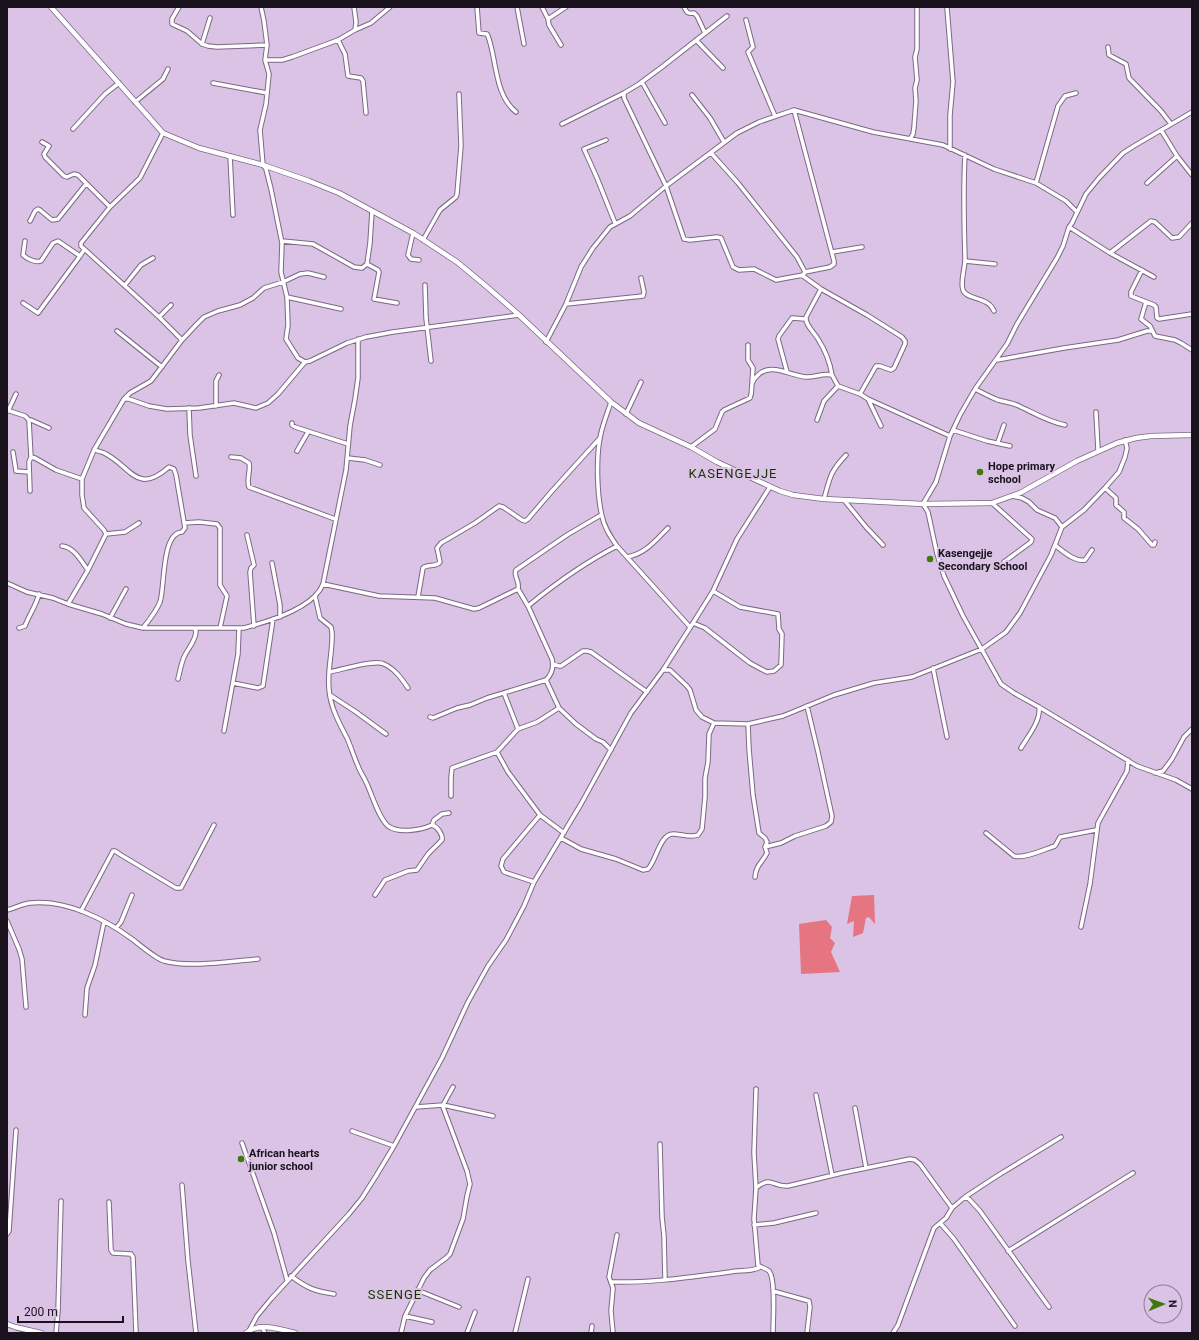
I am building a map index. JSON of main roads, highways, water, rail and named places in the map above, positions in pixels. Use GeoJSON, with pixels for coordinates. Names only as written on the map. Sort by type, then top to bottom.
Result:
{"type":"FeatureCollection","features":[{"type":"Feature","properties":{"kind":"waterway"},"geometry":{"type":"LineString","coordinates":[[16,1330],[29,1333]]}},
{"type":"Feature","properties":{"kind":"place","name":"Hope primary school"},"geometry":{"type":"Point","coordinates":[980,472]}},
{"type":"Feature","properties":{"kind":"place","name":"Kasengejje Secondary School"},"geometry":{"type":"Point","coordinates":[930,559]}},
{"type":"Feature","properties":{"kind":"place","name":"African hearts junior school"},"geometry":{"type":"Point","coordinates":[241,1159]}},
{"type":"Feature","properties":{"kind":"district","name":"KASENGEJJE"},"geometry":{"type":"Point","coordinates":[733,473]}},
{"type":"Feature","properties":{"kind":"district","name":"SSENGE"},"geometry":{"type":"Point","coordinates":[395,1294]}}]}
